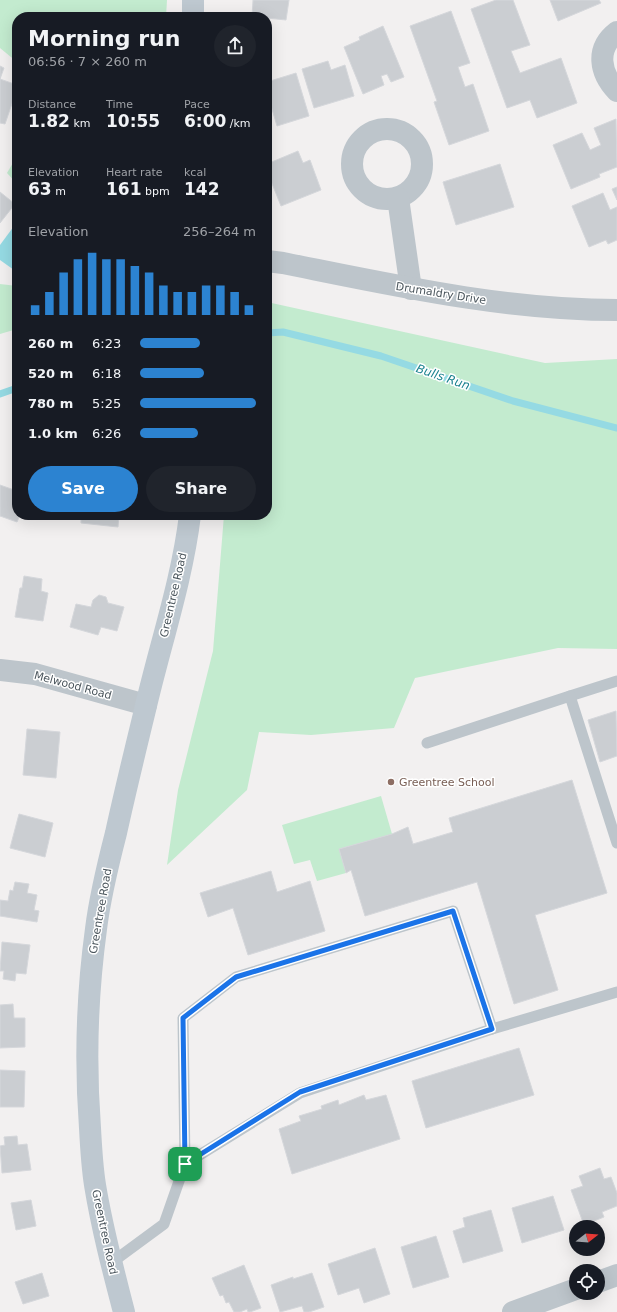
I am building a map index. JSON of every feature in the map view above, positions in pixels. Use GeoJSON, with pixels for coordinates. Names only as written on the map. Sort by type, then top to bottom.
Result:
{"type":"FeatureCollection","features":[{"type":"Feature","properties":{"kind":"street"},"geometry":{"type":"LineString","coordinates":[[193,0],[193,12]]}},
{"type":"Feature","properties":{"kind":"street"},"geometry":{"type":"LineString","coordinates":[[617,32],[605,46],[602,58],[603,71],[608,82],[617,91]]}},
{"type":"Feature","properties":{"kind":"street"},"geometry":{"type":"LineString","coordinates":[[398,198],[411,289]]}},
{"type":"Feature","properties":{"kind":"street","name":"Drumaldry Drive"},"geometry":{"type":"LineString","coordinates":[[272,262],[411,289],[502,302],[590,310],[617,310]]}},
{"type":"Feature","properties":{"kind":"street","name":"Greentree Road"},"geometry":{"type":"LineString","coordinates":[[124,1312],[111,1264],[95,1182],[87,1094],[87,1015],[97,920],[108,864],[175,592],[189,520]]}},
{"type":"Feature","properties":{"kind":"street","name":"Melwood Road"},"geometry":{"type":"LineString","coordinates":[[0,670],[35,674],[146,705]]}},
{"type":"Feature","properties":{"kind":"street"},"geometry":{"type":"LineString","coordinates":[[605,1279],[617,1275]]}},
{"type":"Feature","properties":{"kind":"street"},"geometry":{"type":"LineString","coordinates":[[513,1312],[569,1292]]}},
{"type":"Feature","properties":{"kind":"lane"},"geometry":{"type":"LineString","coordinates":[[426,743],[617,680]]}},
{"type":"Feature","properties":{"kind":"lane"},"geometry":{"type":"LineString","coordinates":[[570,696],[617,843]]}},
{"type":"Feature","properties":{"kind":"lane"},"geometry":{"type":"LineString","coordinates":[[111,1264],[164,1224],[185,1164],[183,1018],[236,977],[453,911],[492,1029]]}},
{"type":"Feature","properties":{"kind":"lane"},"geometry":{"type":"LineString","coordinates":[[185,1164],[300,1092],[492,1029],[617,992]]}},
{"type":"Feature","properties":{"kind":"green space"},"geometry":{"type":"Polygon","coordinates":[[[0,0],[167,0],[166,12],[12,12],[12,58],[0,48],[0,0]]]}},
{"type":"Feature","properties":{"kind":"green space"},"geometry":{"type":"Polygon","coordinates":[[[12,164],[12,178],[7,173],[12,164]]]}},
{"type":"Feature","properties":{"kind":"green space"},"geometry":{"type":"Polygon","coordinates":[[[0,284],[12,285],[12,330],[0,334],[0,284]]]}},
{"type":"Feature","properties":{"kind":"green space"},"geometry":{"type":"Polygon","coordinates":[[[272,303],[545,363],[617,359],[617,649],[558,648],[415,678],[394,728],[311,735],[259,732],[247,790],[167,865],[178,790],[213,651],[224,520],[272,520],[272,303]]]}},
{"type":"Feature","properties":{"kind":"green space"},"geometry":{"type":"Polygon","coordinates":[[[381,796],[392,834],[339,849],[346,873],[317,881],[310,860],[294,864],[282,825],[381,796]]]}},
{"type":"Feature","properties":{"kind":"water"},"geometry":{"type":"Polygon","coordinates":[[[12,229],[12,269],[0,260],[0,245],[12,229]]]}},
{"type":"Feature","properties":{"kind":"building"},"geometry":{"type":"Polygon","coordinates":[[[253,0],[289,0],[286,20],[272,19],[272,12],[252,12],[253,0]]]}},
{"type":"Feature","properties":{"kind":"building"},"geometry":{"type":"Polygon","coordinates":[[[496,0],[513,0],[530,45],[511,51],[520,73],[561,58],[577,103],[537,118],[530,100],[507,108],[471,9],[496,0]]]}},
{"type":"Feature","properties":{"kind":"building"},"geometry":{"type":"Polygon","coordinates":[[[550,0],[599,0],[601,3],[558,21],[550,0]]]}},
{"type":"Feature","properties":{"kind":"building"},"geometry":{"type":"Polygon","coordinates":[[[451,11],[470,63],[458,67],[465,87],[473,84],[489,131],[449,145],[434,102],[437,101],[410,26],[451,11]]]}},
{"type":"Feature","properties":{"kind":"building"},"geometry":{"type":"Polygon","coordinates":[[[383,26],[404,77],[391,82],[387,74],[381,76],[384,85],[363,94],[344,47],[360,40],[359,37],[383,26]]]}},
{"type":"Feature","properties":{"kind":"building"},"geometry":{"type":"Polygon","coordinates":[[[328,61],[331,70],[345,65],[354,96],[314,108],[302,69],[328,61]]]}},
{"type":"Feature","properties":{"kind":"building"},"geometry":{"type":"Polygon","coordinates":[[[0,66],[4,68],[0,79],[0,66]]]}},
{"type":"Feature","properties":{"kind":"building"},"geometry":{"type":"Polygon","coordinates":[[[296,73],[309,116],[277,126],[272,109],[272,80],[296,73]]]}},
{"type":"Feature","properties":{"kind":"building"},"geometry":{"type":"Polygon","coordinates":[[[0,79],[12,83],[12,104],[5,124],[0,123],[0,79]]]}},
{"type":"Feature","properties":{"kind":"building"},"geometry":{"type":"Polygon","coordinates":[[[616,119],[617,167],[599,174],[600,177],[571,189],[553,145],[582,133],[590,150],[601,145],[594,128],[616,119]]]}},
{"type":"Feature","properties":{"kind":"building"},"geometry":{"type":"Polygon","coordinates":[[[298,151],[303,163],[310,160],[321,190],[281,206],[272,184],[272,162],[298,151]]]}},
{"type":"Feature","properties":{"kind":"building"},"geometry":{"type":"Polygon","coordinates":[[[500,164],[514,207],[456,225],[443,182],[500,164]]]}},
{"type":"Feature","properties":{"kind":"building"},"geometry":{"type":"Polygon","coordinates":[[[617,187],[617,200],[612,189],[617,187]]]}},
{"type":"Feature","properties":{"kind":"building"},"geometry":{"type":"Polygon","coordinates":[[[0,192],[12,202],[12,208],[0,223],[0,192]]]}},
{"type":"Feature","properties":{"kind":"building"},"geometry":{"type":"Polygon","coordinates":[[[603,193],[610,210],[617,207],[617,240],[608,244],[606,240],[589,247],[572,206],[603,193]]]}},
{"type":"Feature","properties":{"kind":"building"},"geometry":{"type":"Polygon","coordinates":[[[0,485],[12,489],[12,520],[18,520],[17,522],[0,516],[0,485]]]}},
{"type":"Feature","properties":{"kind":"building"},"geometry":{"type":"Polygon","coordinates":[[[81,520],[119,520],[118,527],[81,523],[81,520]]]}},
{"type":"Feature","properties":{"kind":"building"},"geometry":{"type":"Polygon","coordinates":[[[24,576],[42,579],[41,591],[48,593],[43,621],[15,617],[20,588],[22,588],[24,576]]]}},
{"type":"Feature","properties":{"kind":"building"},"geometry":{"type":"Polygon","coordinates":[[[99,595],[106,597],[108,603],[124,607],[117,631],[101,627],[98,635],[70,627],[76,604],[91,607],[93,600],[99,595]]]}},
{"type":"Feature","properties":{"kind":"building"},"geometry":{"type":"Polygon","coordinates":[[[616,711],[617,756],[600,762],[588,720],[616,711]]]}},
{"type":"Feature","properties":{"kind":"building"},"geometry":{"type":"Polygon","coordinates":[[[27,729],[60,732],[56,778],[23,775],[27,729]]]}},
{"type":"Feature","properties":{"kind":"building"},"geometry":{"type":"Polygon","coordinates":[[[572,780],[607,893],[535,915],[558,990],[514,1004],[477,882],[365,916],[351,870],[346,873],[339,849],[392,834],[408,827],[413,844],[453,832],[449,818],[572,780]]]}},
{"type":"Feature","properties":{"kind":"building"},"geometry":{"type":"Polygon","coordinates":[[[19,814],[53,823],[45,857],[10,848],[19,814]]]}},
{"type":"Feature","properties":{"kind":"building"},"geometry":{"type":"Polygon","coordinates":[[[271,871],[277,892],[310,881],[325,931],[248,955],[233,908],[208,917],[200,893],[271,871]]]}},
{"type":"Feature","properties":{"kind":"building"},"geometry":{"type":"Polygon","coordinates":[[[15,882],[29,884],[27,893],[37,895],[34,910],[39,911],[37,922],[0,916],[0,900],[8,901],[10,890],[13,891],[15,882]]]}},
{"type":"Feature","properties":{"kind":"building"},"geometry":{"type":"Polygon","coordinates":[[[2,942],[30,945],[26,974],[16,973],[15,981],[3,979],[4,971],[0,971],[2,942]]]}},
{"type":"Feature","properties":{"kind":"building"},"geometry":{"type":"Polygon","coordinates":[[[13,1004],[14,1018],[25,1018],[25,1047],[0,1048],[0,1005],[13,1004]]]}},
{"type":"Feature","properties":{"kind":"building"},"geometry":{"type":"Polygon","coordinates":[[[519,1048],[534,1095],[426,1128],[412,1081],[519,1048]]]}},
{"type":"Feature","properties":{"kind":"building"},"geometry":{"type":"Polygon","coordinates":[[[0,1070],[25,1071],[24,1107],[0,1107],[0,1070]]]}},
{"type":"Feature","properties":{"kind":"building"},"geometry":{"type":"Polygon","coordinates":[[[364,1095],[366,1100],[386,1095],[400,1139],[292,1174],[279,1129],[301,1121],[299,1116],[322,1109],[321,1106],[338,1100],[339,1105],[364,1095]]]}},
{"type":"Feature","properties":{"kind":"building"},"geometry":{"type":"Polygon","coordinates":[[[17,1136],[18,1145],[27,1144],[31,1170],[2,1173],[0,1146],[5,1145],[4,1137],[17,1136]]]}},
{"type":"Feature","properties":{"kind":"building"},"geometry":{"type":"Polygon","coordinates":[[[600,1168],[604,1179],[611,1177],[617,1193],[617,1206],[602,1212],[604,1217],[596,1220],[582,1220],[571,1190],[583,1186],[579,1176],[600,1168]]]}},
{"type":"Feature","properties":{"kind":"building"},"geometry":{"type":"Polygon","coordinates":[[[553,1196],[564,1230],[522,1243],[512,1208],[553,1196]]]}},
{"type":"Feature","properties":{"kind":"building"},"geometry":{"type":"Polygon","coordinates":[[[31,1200],[36,1226],[16,1230],[11,1203],[31,1200]]]}},
{"type":"Feature","properties":{"kind":"building"},"geometry":{"type":"Polygon","coordinates":[[[491,1210],[503,1251],[463,1263],[453,1231],[465,1227],[463,1218],[491,1210]]]}},
{"type":"Feature","properties":{"kind":"building"},"geometry":{"type":"Polygon","coordinates":[[[436,1236],[449,1277],[413,1288],[401,1247],[436,1236]]]}},
{"type":"Feature","properties":{"kind":"building"},"geometry":{"type":"Polygon","coordinates":[[[375,1248],[390,1294],[364,1303],[359,1288],[338,1295],[328,1264],[375,1248]]]}},
{"type":"Feature","properties":{"kind":"building"},"geometry":{"type":"Polygon","coordinates":[[[244,1265],[261,1308],[250,1312],[248,1312],[247,1309],[240,1312],[234,1312],[229,1302],[226,1303],[223,1295],[220,1296],[212,1278],[244,1265]]]}},
{"type":"Feature","properties":{"kind":"building"},"geometry":{"type":"Polygon","coordinates":[[[42,1273],[49,1296],[23,1304],[15,1282],[42,1273]]]}},
{"type":"Feature","properties":{"kind":"building"},"geometry":{"type":"Polygon","coordinates":[[[312,1273],[324,1307],[309,1312],[304,1312],[302,1306],[280,1312],[271,1285],[293,1277],[293,1279],[312,1273]]]}},
{"type":"Feature","properties":{"kind":"waterway","name":"Bulls Run"},"geometry":{"type":"LineString","coordinates":[[272,333],[283,332],[381,356],[513,401],[617,428]]}},
{"type":"Feature","properties":{"kind":"waterway","name":"Bulls Run"},"geometry":{"type":"LineString","coordinates":[[0,394],[12,390]]}},
{"type":"Feature","properties":{"kind":"place","name":"Greentree School"},"geometry":{"type":"Point","coordinates":[391,782]}},
{"type":"Feature","properties":{"kind":"route"},"geometry":{"type":"LineString","coordinates":[[453,911],[492,1029],[300,1092],[185,1164],[183,1018],[236,977],[453,911]]}}]}
